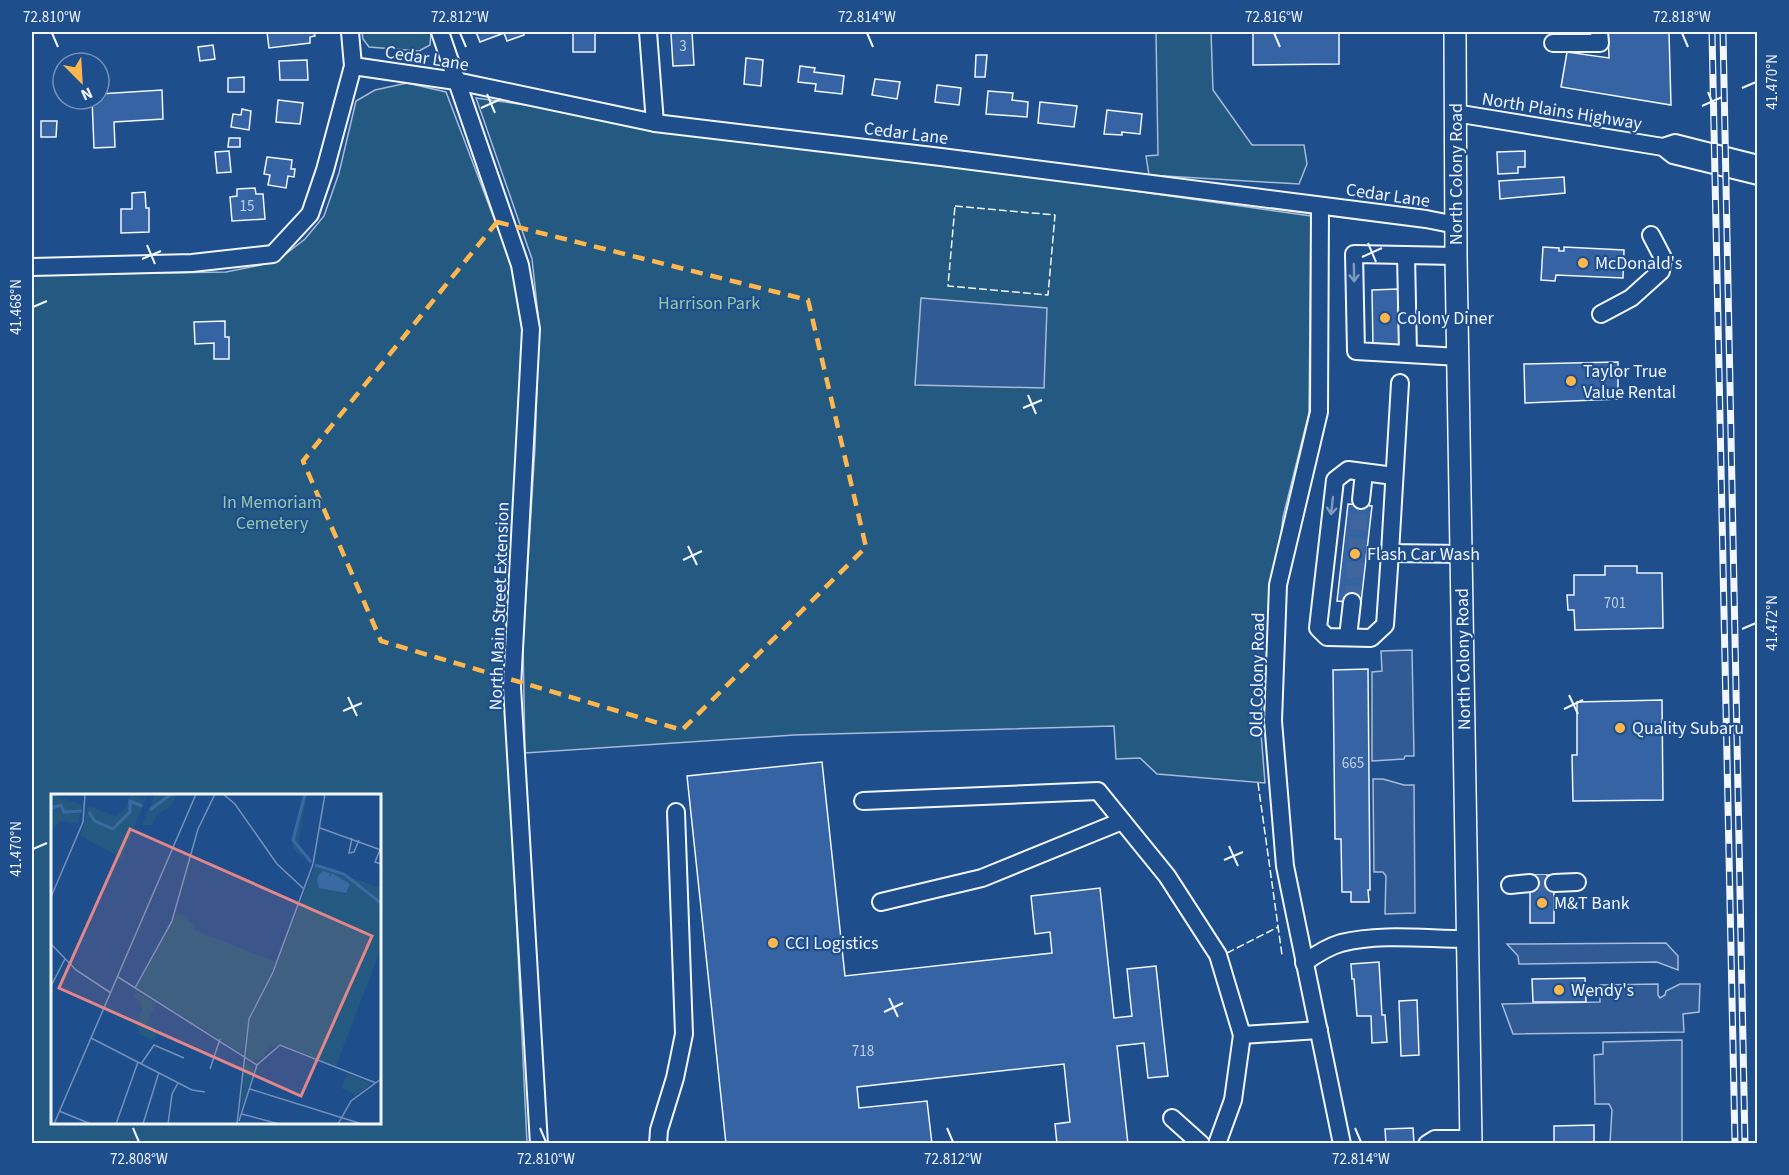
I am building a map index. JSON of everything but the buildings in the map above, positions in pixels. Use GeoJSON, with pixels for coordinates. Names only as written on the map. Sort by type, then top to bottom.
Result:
{"type":"FeatureCollection","features":[{"type":"Feature","properties":{"kind":"main road","name":"North Colony Road"},"geometry":{"type":"LineString","coordinates":[[1455,32],[1456,256],[1471,1141]]}},
{"type":"Feature","properties":{"kind":"street"},"geometry":{"type":"LineString","coordinates":[[32,267],[192,263],[273,254],[310,214],[325,170],[353,66],[350,32]]}},
{"type":"Feature","properties":{"kind":"street","name":"North Main Street Extension"},"geometry":{"type":"LineString","coordinates":[[440,32],[520,265],[531,329],[512,687],[539,1143]]}},
{"type":"Feature","properties":{"kind":"street"},"geometry":{"type":"LineString","coordinates":[[648,32],[655,123]]}},
{"type":"Feature","properties":{"kind":"street"},"geometry":{"type":"LineString","coordinates":[[1553,43],[1600,43],[1599,32]]}},
{"type":"Feature","properties":{"kind":"street","name":"Cedar Lane"},"geometry":{"type":"LineString","coordinates":[[353,66],[456,81],[655,123],[941,157],[1426,219],[1456,225]]}},
{"type":"Feature","properties":{"kind":"street","name":"North Plains Highway"},"geometry":{"type":"LineString","coordinates":[[1455,113],[1663,147],[1675,143],[1758,164]]}},
{"type":"Feature","properties":{"kind":"street","name":"North Plains Highway"},"geometry":{"type":"LineString","coordinates":[[1663,147],[1673,155],[1758,176]]}},
{"type":"Feature","properties":{"kind":"street","name":"Old Colony Road"},"geometry":{"type":"LineString","coordinates":[[1320,206],[1319,412],[1278,585],[1273,721],[1285,866],[1342,1143]]}},
{"type":"Feature","properties":{"kind":"street"},"geometry":{"type":"LineString","coordinates":[[1601,314],[1631,298],[1661,271],[1663,258],[1651,235]]}},
{"type":"Feature","properties":{"kind":"street"},"geometry":{"type":"LineString","coordinates":[[1456,256],[1354,254],[1355,329],[1356,351],[1459,357]]}},
{"type":"Feature","properties":{"kind":"street"},"geometry":{"type":"LineString","coordinates":[[1406,255],[1408,353]]}},
{"type":"Feature","properties":{"kind":"street"},"geometry":{"type":"LineString","coordinates":[[1395,476],[1348,470],[1335,480],[1318,628],[1327,638],[1371,638],[1384,625],[1390,553],[1395,476],[1400,383]]}},
{"type":"Feature","properties":{"kind":"street"},"geometry":{"type":"LineString","coordinates":[[1361,500],[1364,473]]}},
{"type":"Feature","properties":{"kind":"street"},"geometry":{"type":"LineString","coordinates":[[1390,553],[1461,554]]}},
{"type":"Feature","properties":{"kind":"street"},"geometry":{"type":"LineString","coordinates":[[1348,637],[1352,602]]}},
{"type":"Feature","properties":{"kind":"street"},"geometry":{"type":"LineString","coordinates":[[863,801],[1098,791],[1167,876],[1218,955],[1242,1035],[1233,1101],[1217,1143]]}},
{"type":"Feature","properties":{"kind":"street"},"geometry":{"type":"LineString","coordinates":[[658,1143],[659,1130],[675,1078],[684,1034],[676,812]]}},
{"type":"Feature","properties":{"kind":"street"},"geometry":{"type":"LineString","coordinates":[[881,902],[982,878],[1122,821]]}},
{"type":"Feature","properties":{"kind":"street"},"geometry":{"type":"LineString","coordinates":[[1554,883],[1577,882]]}},
{"type":"Feature","properties":{"kind":"street"},"geometry":{"type":"LineString","coordinates":[[1510,885],[1530,884]]}},
{"type":"Feature","properties":{"kind":"street"},"geometry":{"type":"LineString","coordinates":[[1304,963],[1339,944],[1372,938],[1467,939]]}},
{"type":"Feature","properties":{"kind":"street"},"geometry":{"type":"LineString","coordinates":[[1242,1035],[1319,1030]]}},
{"type":"Feature","properties":{"kind":"street"},"geometry":{"type":"LineString","coordinates":[[1172,1118],[1201,1143]]}},
{"type":"Feature","properties":{"kind":"street"},"geometry":{"type":"LineString","coordinates":[[1427,1143],[1435,1139],[1471,1141]]}},
{"type":"Feature","properties":{"kind":"highlighted area"},"geometry":{"type":"Polygon","coordinates":[[[497,222],[808,300],[866,547],[682,730],[381,641],[303,461],[497,222]]]}},
{"type":"Feature","properties":{"kind":"green space"},"geometry":{"type":"Polygon","coordinates":[[[362,32],[431,32],[430,45],[419,51],[369,47],[363,39],[362,32]]]}},
{"type":"Feature","properties":{"kind":"green space"},"geometry":{"type":"Polygon","coordinates":[[[1156,32],[1211,32],[1213,90],[1252,145],[1304,145],[1307,164],[1299,184],[1149,175],[1146,156],[1158,155],[1156,32]]]}},
{"type":"Feature","properties":{"kind":"green space","name":"In Memoriam Cemetery"},"geometry":{"type":"Polygon","coordinates":[[[407,83],[446,92],[517,279],[524,326],[511,540],[506,701],[527,1143],[32,1143],[32,275],[226,272],[261,265],[283,256],[305,239],[324,216],[339,173],[356,101],[375,90],[407,83]]]}},
{"type":"Feature","properties":{"kind":"green space","name":"Harrison Park"},"geometry":{"type":"Polygon","coordinates":[[[476,98],[1311,216],[1309,413],[1283,517],[1260,721],[1265,783],[1157,774],[1140,758],[1116,759],[1114,726],[794,735],[525,753],[523,642],[535,448],[539,324],[532,259],[476,98]]]}},
{"type":"Feature","properties":{"kind":"shaded area"},"geometry":{"type":"Polygon","coordinates":[[[921,298],[1047,308],[1044,388],[915,385],[921,298]]]}},
{"type":"Feature","properties":{"kind":"shaded area"},"geometry":{"type":"Polygon","coordinates":[[[1412,650],[1414,756],[1372,761],[1372,672],[1382,671],[1381,651],[1412,650]]]}},
{"type":"Feature","properties":{"kind":"shaded area"},"geometry":{"type":"Polygon","coordinates":[[[1373,779],[1414,785],[1415,913],[1385,914],[1386,876],[1383,872],[1374,872],[1373,779]]]}},
{"type":"Feature","properties":{"kind":"shaded area"},"geometry":{"type":"Polygon","coordinates":[[[1666,943],[1678,956],[1678,970],[1657,962],[1519,964],[1518,956],[1507,944],[1666,943]]]}},
{"type":"Feature","properties":{"kind":"shaded area"},"geometry":{"type":"Polygon","coordinates":[[[1658,984],[1660,998],[1665,995],[1666,991],[1680,984],[1700,984],[1699,1012],[1683,1014],[1684,1032],[1513,1034],[1502,1004],[1600,1002],[1600,985],[1658,984]]]}},
{"type":"Feature","properties":{"kind":"shaded area"},"geometry":{"type":"Polygon","coordinates":[[[1682,1040],[1682,1143],[1610,1143],[1612,1110],[1609,1104],[1595,1104],[1594,1055],[1603,1054],[1603,1042],[1682,1040]]]}},
{"type":"Feature","properties":{"kind":"tunnel"},"geometry":{"type":"LineString","coordinates":[[1352,602],[1361,500]]}},
{"type":"Feature","properties":{"kind":"tunnel"},"geometry":{"type":"LineString","coordinates":[[1530,883],[1554,883]]}},
{"type":"Feature","properties":{"kind":"railway"},"geometry":{"type":"LineString","coordinates":[[1712,32],[1735,1144]]}},
{"type":"Feature","properties":{"kind":"railway"},"geometry":{"type":"LineString","coordinates":[[1723,32],[1745,1144]]}},
{"type":"Feature","properties":{"kind":"fence"},"geometry":{"type":"LineString","coordinates":[[955,206],[1055,215],[1048,295],[948,286],[955,206]]}},
{"type":"Feature","properties":{"kind":"fence"},"geometry":{"type":"LineString","coordinates":[[1258,783],[1282,955]]}},
{"type":"Feature","properties":{"kind":"fence"},"geometry":{"type":"LineString","coordinates":[[1227,953],[1278,927]]}},
{"type":"Feature","properties":{"kind":"place","name":"McDonald's"},"geometry":{"type":"Point","coordinates":[1583,263]}},
{"type":"Feature","properties":{"kind":"place","name":"Colony Diner"},"geometry":{"type":"Point","coordinates":[1385,318]}},
{"type":"Feature","properties":{"kind":"place","name":"Taylor True Value Rental"},"geometry":{"type":"Point","coordinates":[1571,381]}},
{"type":"Feature","properties":{"kind":"place","name":"Flash Car Wash"},"geometry":{"type":"Point","coordinates":[1355,554]}},
{"type":"Feature","properties":{"kind":"place","name":"Quality Subaru"},"geometry":{"type":"Point","coordinates":[1620,728]}},
{"type":"Feature","properties":{"kind":"place","name":"M&T Bank"},"geometry":{"type":"Point","coordinates":[1542,903]}},
{"type":"Feature","properties":{"kind":"place","name":"CCI Logistics"},"geometry":{"type":"Point","coordinates":[773,943]}},
{"type":"Feature","properties":{"kind":"place","name":"Wendy's"},"geometry":{"type":"Point","coordinates":[1559,990]}}]}
